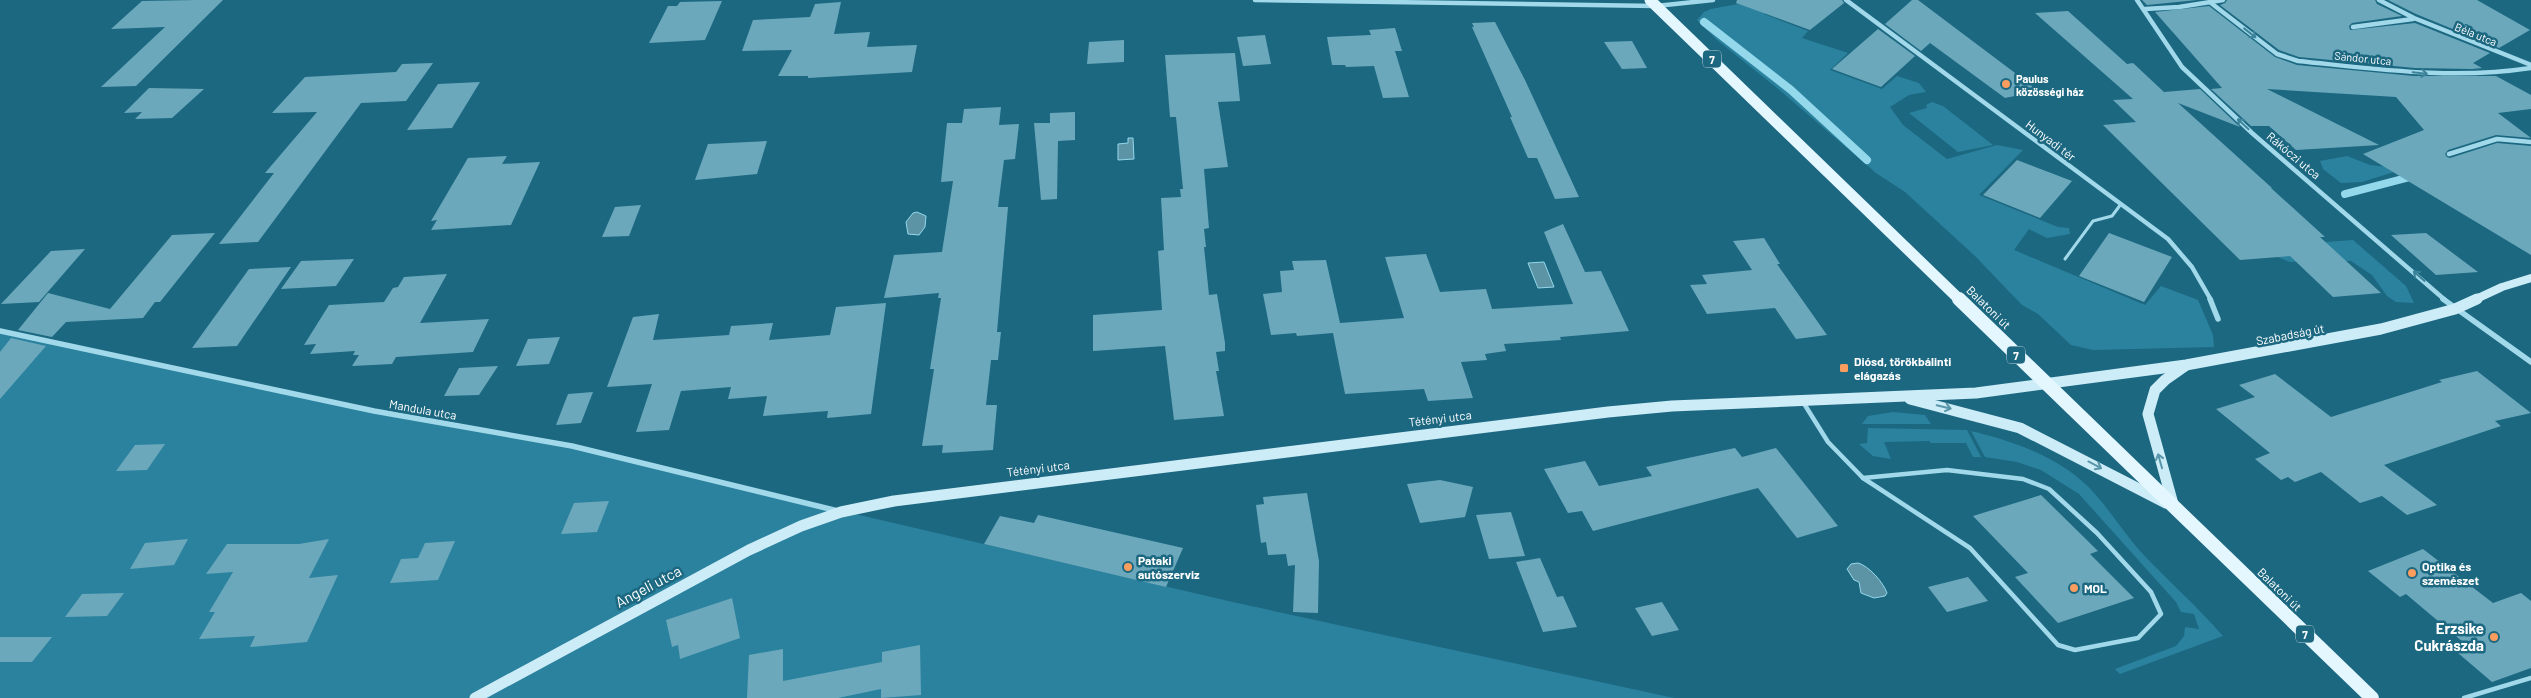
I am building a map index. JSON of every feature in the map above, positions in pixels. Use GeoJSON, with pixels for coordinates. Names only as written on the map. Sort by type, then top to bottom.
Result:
{"type":"FeatureCollection","features":[{"type":"Feature","properties":{"kind":"main road","name":"Balatoni út"},"geometry":{"type":"LineString","coordinates":[[1653,3],[2372,698]]}},
{"type":"Feature","properties":{"kind":"street"},"geometry":{"type":"LineString","coordinates":[[1255,0],[1653,3],[1713,0]]}},
{"type":"Feature","properties":{"kind":"street","name":"Hunyadi tér"},"geometry":{"type":"LineString","coordinates":[[1846,0],[2168,239],[2194,267],[2209,293],[2218,318]]}},
{"type":"Feature","properties":{"kind":"street","name":"Rákóczi utca"},"geometry":{"type":"LineString","coordinates":[[2137,0],[2145,9],[2182,67],[2252,133],[2455,309],[2531,362]]}},
{"type":"Feature","properties":{"kind":"street"},"geometry":{"type":"LineString","coordinates":[[2145,9],[2178,7],[2223,0]]}},
{"type":"Feature","properties":{"kind":"street","name":"Béla utca"},"geometry":{"type":"LineString","coordinates":[[2379,0],[2414,18],[2531,67]]}},
{"type":"Feature","properties":{"kind":"street","name":"Sándor utca"},"geometry":{"type":"LineString","coordinates":[[2211,2],[2277,54],[2298,61],[2432,74],[2490,74],[2531,67]]}},
{"type":"Feature","properties":{"kind":"street"},"geometry":{"type":"LineString","coordinates":[[2353,28],[2414,18]]}},
{"type":"Feature","properties":{"kind":"street"},"geometry":{"type":"LineString","coordinates":[[2449,154],[2497,139],[2531,142]]}},
{"type":"Feature","properties":{"kind":"street","name":"Szabadság út"},"geometry":{"type":"LineString","coordinates":[[2045,384],[2186,365],[2381,329],[2455,309],[2502,287],[2531,278]]}},
{"type":"Feature","properties":{"kind":"street","name":"Mandula utca"},"geometry":{"type":"LineString","coordinates":[[0,330],[374,410],[572,446],[841,512]]}},
{"type":"Feature","properties":{"kind":"street"},"geometry":{"type":"LineString","coordinates":[[2174,508],[2148,414],[2150,400],[2158,385],[2186,365]]}},
{"type":"Feature","properties":{"kind":"street","name":"Tétényi utca"},"geometry":{"type":"LineString","coordinates":[[841,512],[894,501],[1012,485],[1608,412],[1672,406],[1976,393],[2045,384]]}},
{"type":"Feature","properties":{"kind":"street"},"geometry":{"type":"LineString","coordinates":[[1897,396],[2020,428],[2174,508]]}},
{"type":"Feature","properties":{"kind":"street","name":"Angeli utca"},"geometry":{"type":"LineString","coordinates":[[475,698],[749,550],[801,526],[841,512]]}},
{"type":"Feature","properties":{"kind":"lane"},"geometry":{"type":"LineString","coordinates":[[2065,259],[2093,221],[2112,216],[2121,204]]}},
{"type":"Feature","properties":{"kind":"lane"},"geometry":{"type":"LineString","coordinates":[[1802,401],[1828,442],[1863,478],[1970,548],[2058,645],[2075,650],[2138,638],[2161,614],[2151,592],[2097,533],[2049,489],[2023,479],[1947,470],[1863,478]]}},
{"type":"Feature","properties":{"kind":"lane"},"geometry":{"type":"LineString","coordinates":[[2464,698],[2531,678]]}},
{"type":"Feature","properties":{"kind":"shaded area"},"geometry":{"type":"Polygon","coordinates":[[[1759,0],[1781,0],[1764,14],[1808,31],[1802,38],[1848,53],[1830,70],[1882,89],[1897,76],[1919,83],[1926,92],[1909,95],[1890,107],[1903,125],[1947,159],[1997,145],[2023,150],[1979,195],[2058,227],[2069,228],[2070,234],[2047,238],[2029,229],[2014,250],[2145,305],[2161,286],[2198,300],[2213,335],[2214,347],[2093,350],[2071,345],[2038,314],[2022,305],[1975,256],[1905,192],[1876,173],[1777,88],[1717,40],[1697,20],[1704,12],[1711,9],[1759,0]]]}},
{"type":"Feature","properties":{"kind":"shaded area"},"geometry":{"type":"Polygon","coordinates":[[[1932,102],[1943,106],[1993,145],[1958,152],[1909,113],[1927,108],[1926,105],[1932,102]]]}},
{"type":"Feature","properties":{"kind":"shaded area"},"geometry":{"type":"Polygon","coordinates":[[[1128,138],[1133,138],[1134,159],[1118,160],[1118,144],[1128,143],[1128,138]]]}},
{"type":"Feature","properties":{"kind":"shaded area"},"geometry":{"type":"Polygon","coordinates":[[[2347,156],[2370,165],[2388,167],[2397,171],[2362,182],[2341,183],[2323,169],[2320,161],[2347,156]]]}},
{"type":"Feature","properties":{"kind":"shaded area"},"geometry":{"type":"Polygon","coordinates":[[[917,212],[926,216],[925,227],[919,235],[908,234],[906,222],[913,213],[917,212]]]}},
{"type":"Feature","properties":{"kind":"shaded area"},"geometry":{"type":"Polygon","coordinates":[[[2353,240],[2406,286],[2414,303],[2396,302],[2387,296],[2372,275],[2351,261],[2290,262],[2275,256],[2273,246],[2353,240]]]}},
{"type":"Feature","properties":{"kind":"shaded area"},"geometry":{"type":"Polygon","coordinates":[[[1544,262],[1554,287],[1538,288],[1528,263],[1544,262]]]}},
{"type":"Feature","properties":{"kind":"shaded area"},"geometry":{"type":"Polygon","coordinates":[[[0,331],[374,411],[529,438],[1237,603],[1674,698],[0,698],[0,331]]]}},
{"type":"Feature","properties":{"kind":"shaded area"},"geometry":{"type":"Polygon","coordinates":[[[1893,412],[1925,415],[1931,424],[1862,424],[1868,416],[1893,412]]]}},
{"type":"Feature","properties":{"kind":"shaded area"},"geometry":{"type":"Polygon","coordinates":[[[1868,428],[1967,430],[1981,457],[1973,457],[1966,443],[1931,443],[1929,441],[1884,442],[1891,459],[1873,456],[1859,444],[1867,443],[1868,428]]]}},
{"type":"Feature","properties":{"kind":"shaded area"},"geometry":{"type":"Polygon","coordinates":[[[1971,431],[2004,440],[2038,453],[2054,461],[2083,482],[2101,501],[2140,551],[2223,636],[2120,674],[2115,669],[2176,646],[2184,636],[2185,627],[2199,629],[2194,614],[2181,612],[2176,602],[2079,494],[2041,470],[2017,462],[1985,457],[1971,431]]]}},
{"type":"Feature","properties":{"kind":"shaded area"},"geometry":{"type":"Polygon","coordinates":[[[1858,563],[1867,567],[1879,579],[1887,593],[1885,596],[1874,598],[1861,593],[1859,582],[1854,580],[1847,569],[1851,564],[1858,563]]]}},
{"type":"Feature","properties":{"kind":"building"},"geometry":{"type":"Polygon","coordinates":[[[223,0],[136,86],[101,87],[165,27],[111,29],[142,1],[223,0]]]}},
{"type":"Feature","properties":{"kind":"building"},"geometry":{"type":"Polygon","coordinates":[[[1737,0],[1842,0],[1844,3],[1810,30],[1736,3],[1737,0]]]}},
{"type":"Feature","properties":{"kind":"building"},"geometry":{"type":"Polygon","coordinates":[[[1912,0],[1918,0],[2039,91],[2005,98],[1930,43],[1921,51],[1885,24],[1912,0]]]}},
{"type":"Feature","properties":{"kind":"building"},"geometry":{"type":"Polygon","coordinates":[[[2142,0],[2197,0],[2147,5],[2142,0]]]}},
{"type":"Feature","properties":{"kind":"building"},"geometry":{"type":"Polygon","coordinates":[[[2227,0],[2375,0],[2377,4],[2402,16],[2352,23],[2349,26],[2350,30],[2415,23],[2490,53],[2473,63],[2482,68],[2472,69],[2415,68],[2299,57],[2279,50],[2220,5],[2227,0]]]}},
{"type":"Feature","properties":{"kind":"building"},"geometry":{"type":"Polygon","coordinates":[[[2388,0],[2477,0],[2530,30],[2499,48],[2416,14],[2388,0]]]}},
{"type":"Feature","properties":{"kind":"building"},"geometry":{"type":"Polygon","coordinates":[[[722,1],[705,40],[649,43],[668,6],[677,6],[680,2],[722,1]]]}},
{"type":"Feature","properties":{"kind":"building"},"geometry":{"type":"Polygon","coordinates":[[[841,2],[834,34],[870,32],[867,47],[917,45],[912,72],[808,78],[808,76],[778,76],[792,50],[742,51],[753,20],[810,17],[815,4],[841,2]]]}},
{"type":"Feature","properties":{"kind":"building"},"geometry":{"type":"Polygon","coordinates":[[[2209,6],[2275,57],[2297,65],[2414,76],[2496,76],[2531,95],[2531,109],[2498,113],[2531,138],[2496,135],[2448,150],[2445,154],[2450,158],[2497,143],[2531,146],[2531,255],[2363,154],[2424,130],[2396,97],[2267,89],[2379,145],[2296,150],[2269,126],[2251,126],[2211,89],[2222,88],[2155,12],[2209,6]]]}},
{"type":"Feature","properties":{"kind":"building"},"geometry":{"type":"Polygon","coordinates":[[[2068,11],[2127,64],[2133,63],[2164,92],[2200,89],[2240,127],[2178,103],[2325,237],[2320,237],[2381,293],[2333,297],[2290,256],[2240,260],[2103,125],[2136,122],[2113,100],[2133,99],[2035,13],[2068,11]]]}},
{"type":"Feature","properties":{"kind":"building"},"geometry":{"type":"Polygon","coordinates":[[[1495,22],[1525,80],[1579,197],[1555,199],[1537,158],[1528,158],[1472,27],[1474,27],[1472,23],[1495,22]]]}},
{"type":"Feature","properties":{"kind":"building"},"geometry":{"type":"Polygon","coordinates":[[[1395,28],[1402,51],[1395,51],[1409,97],[1383,98],[1374,66],[1346,67],[1345,65],[1332,65],[1327,37],[1371,35],[1369,30],[1395,28]]]}},
{"type":"Feature","properties":{"kind":"building"},"geometry":{"type":"Polygon","coordinates":[[[1878,29],[1915,56],[1881,87],[1832,69],[1878,29]]]}},
{"type":"Feature","properties":{"kind":"building"},"geometry":{"type":"Polygon","coordinates":[[[1265,35],[1271,64],[1243,66],[1237,37],[1265,35]]]}},
{"type":"Feature","properties":{"kind":"building"},"geometry":{"type":"Polygon","coordinates":[[[1124,40],[1124,62],[1087,64],[1089,42],[1124,40]]]}},
{"type":"Feature","properties":{"kind":"building"},"geometry":{"type":"Polygon","coordinates":[[[1632,41],[1647,68],[1622,69],[1604,42],[1632,41]]]}},
{"type":"Feature","properties":{"kind":"building"},"geometry":{"type":"Polygon","coordinates":[[[1235,53],[1240,101],[1218,102],[1228,167],[1204,169],[1209,228],[1204,229],[1206,247],[1204,247],[1209,295],[1217,294],[1225,343],[1225,351],[1216,352],[1219,371],[1216,371],[1224,416],[1174,420],[1165,346],[1093,351],[1093,315],[1162,310],[1158,251],[1164,250],[1161,198],[1181,197],[1180,189],[1183,189],[1176,117],[1170,117],[1165,55],[1235,53]]]}},
{"type":"Feature","properties":{"kind":"building"},"geometry":{"type":"Polygon","coordinates":[[[433,63],[406,101],[361,103],[258,242],[219,244],[274,173],[265,173],[317,112],[272,113],[305,77],[396,72],[402,64],[433,63]]]}},
{"type":"Feature","properties":{"kind":"building"},"geometry":{"type":"Polygon","coordinates":[[[480,82],[452,128],[407,130],[438,84],[480,82]]]}},
{"type":"Feature","properties":{"kind":"building"},"geometry":{"type":"Polygon","coordinates":[[[149,88],[204,89],[172,118],[135,119],[142,112],[124,113],[149,88]]]}},
{"type":"Feature","properties":{"kind":"building"},"geometry":{"type":"Polygon","coordinates":[[[1001,107],[999,125],[1019,124],[1015,159],[1004,160],[998,207],[1008,207],[997,332],[1001,332],[998,360],[991,360],[986,405],[997,405],[993,450],[942,453],[943,445],[922,446],[934,369],[930,369],[941,298],[938,298],[939,293],[884,298],[894,255],[942,252],[953,181],[941,182],[947,123],[962,123],[964,109],[1001,107]]]}},
{"type":"Feature","properties":{"kind":"building"},"geometry":{"type":"Polygon","coordinates":[[[1075,112],[1075,140],[1058,141],[1057,199],[1041,200],[1034,123],[1050,123],[1050,113],[1075,112]]]}},
{"type":"Feature","properties":{"kind":"building"},"geometry":{"type":"Polygon","coordinates":[[[767,141],[757,174],[695,180],[708,144],[767,141]]]}},
{"type":"Feature","properties":{"kind":"building"},"geometry":{"type":"Polygon","coordinates":[[[507,156],[502,164],[540,162],[511,225],[431,230],[437,220],[431,221],[468,158],[507,156]]]}},
{"type":"Feature","properties":{"kind":"building"},"geometry":{"type":"Polygon","coordinates":[[[2017,160],[2072,181],[2040,218],[1983,195],[2017,160]]]}},
{"type":"Feature","properties":{"kind":"building"},"geometry":{"type":"Polygon","coordinates":[[[641,205],[629,236],[602,237],[615,207],[641,205]]]}},
{"type":"Feature","properties":{"kind":"building"},"geometry":{"type":"Polygon","coordinates":[[[1563,224],[1585,272],[1601,271],[1629,331],[1560,337],[1561,340],[1504,344],[1506,351],[1485,354],[1487,360],[1461,362],[1473,398],[1428,401],[1424,389],[1345,394],[1333,333],[1297,336],[1296,333],[1271,335],[1263,294],[1282,292],[1280,271],[1294,270],[1292,261],[1326,260],[1340,323],[1404,318],[1385,257],[1426,254],[1440,292],[1486,289],[1492,309],[1573,304],[1544,232],[1563,224]]]}},
{"type":"Feature","properties":{"kind":"building"},"geometry":{"type":"Polygon","coordinates":[[[215,233],[160,302],[155,302],[143,318],[66,322],[52,337],[18,330],[48,293],[110,309],[172,235],[215,233]]]}},
{"type":"Feature","properties":{"kind":"building"},"geometry":{"type":"Polygon","coordinates":[[[2109,233],[2172,257],[2144,302],[2079,276],[2109,233]]]}},
{"type":"Feature","properties":{"kind":"building"},"geometry":{"type":"Polygon","coordinates":[[[2426,233],[2478,272],[2436,275],[2391,235],[2426,233]]]}},
{"type":"Feature","properties":{"kind":"building"},"geometry":{"type":"Polygon","coordinates":[[[1764,238],[1780,264],[1777,264],[1827,335],[1796,339],[1775,308],[1707,314],[1690,285],[1707,284],[1702,275],[1752,270],[1733,241],[1764,238]]]}},
{"type":"Feature","properties":{"kind":"building"},"geometry":{"type":"Polygon","coordinates":[[[85,249],[39,302],[1,304],[51,251],[85,249]]]}},
{"type":"Feature","properties":{"kind":"building"},"geometry":{"type":"Polygon","coordinates":[[[354,259],[336,286],[281,289],[301,261],[354,259]]]}},
{"type":"Feature","properties":{"kind":"building"},"geometry":{"type":"Polygon","coordinates":[[[291,267],[237,346],[192,348],[249,269],[291,267]]]}},
{"type":"Feature","properties":{"kind":"building"},"geometry":{"type":"Polygon","coordinates":[[[447,274],[420,323],[489,319],[473,352],[396,357],[392,364],[352,366],[359,355],[353,355],[355,351],[310,354],[316,344],[304,345],[329,305],[384,302],[393,288],[398,287],[404,277],[447,274]]]}},
{"type":"Feature","properties":{"kind":"building"},"geometry":{"type":"Polygon","coordinates":[[[886,303],[871,414],[827,418],[828,411],[763,416],[767,396],[728,399],[731,387],[681,391],[669,430],[636,432],[652,384],[607,387],[633,317],[659,314],[653,340],[729,335],[731,326],[773,323],[769,340],[830,335],[836,307],[886,303]]]}},
{"type":"Feature","properties":{"kind":"building"},"geometry":{"type":"Polygon","coordinates":[[[560,337],[549,364],[516,366],[528,339],[560,337]]]}},
{"type":"Feature","properties":{"kind":"building"},"geometry":{"type":"Polygon","coordinates":[[[11,338],[46,346],[0,399],[0,352],[11,338]]]}},
{"type":"Feature","properties":{"kind":"building"},"geometry":{"type":"Polygon","coordinates":[[[498,366],[479,395],[444,396],[459,368],[498,366]]]}},
{"type":"Feature","properties":{"kind":"building"},"geometry":{"type":"Polygon","coordinates":[[[2477,371],[2531,413],[2495,421],[2501,426],[2384,465],[2437,505],[2407,515],[2382,496],[2360,503],[2321,472],[2295,482],[2288,477],[2281,480],[2255,459],[2270,453],[2216,409],[2255,397],[2239,385],[2275,374],[2331,417],[2442,382],[2439,380],[2477,371]]]}},
{"type":"Feature","properties":{"kind":"building"},"geometry":{"type":"Polygon","coordinates":[[[593,392],[581,423],[556,425],[568,394],[593,392]]]}},
{"type":"Feature","properties":{"kind":"building"},"geometry":{"type":"Polygon","coordinates":[[[165,444],[147,470],[116,471],[135,445],[165,444]]]}},
{"type":"Feature","properties":{"kind":"building"},"geometry":{"type":"Polygon","coordinates":[[[1735,448],[1742,457],[1776,448],[1838,526],[1797,538],[1758,488],[1593,531],[1582,511],[1568,513],[1544,469],[1585,461],[1599,486],[1652,476],[1646,467],[1735,448]]]}},
{"type":"Feature","properties":{"kind":"building"},"geometry":{"type":"Polygon","coordinates":[[[1440,480],[1473,487],[1465,517],[1420,523],[1407,484],[1440,480]]]}},
{"type":"Feature","properties":{"kind":"building"},"geometry":{"type":"Polygon","coordinates":[[[1307,493],[1319,561],[1318,613],[1293,612],[1295,565],[1288,566],[1286,554],[1268,555],[1266,542],[1261,543],[1256,505],[1264,504],[1263,497],[1307,493]]]}},
{"type":"Feature","properties":{"kind":"building"},"geometry":{"type":"Polygon","coordinates":[[[2041,495],[2098,551],[2090,554],[2134,598],[2058,623],[2015,577],[2028,573],[1973,516],[2041,495]]]}},
{"type":"Feature","properties":{"kind":"building"},"geometry":{"type":"Polygon","coordinates":[[[609,501],[597,532],[561,534],[574,503],[609,501]]]}},
{"type":"Feature","properties":{"kind":"building"},"geometry":{"type":"Polygon","coordinates":[[[1511,512],[1525,556],[1489,559],[1476,515],[1511,512]]]}},
{"type":"Feature","properties":{"kind":"building","name":"Pataki autószerviz"},"geometry":{"type":"Polygon","coordinates":[[[1038,515],[1183,548],[1166,587],[984,544],[1000,516],[1034,523],[1038,515]]]}},
{"type":"Feature","properties":{"kind":"building"},"geometry":{"type":"Polygon","coordinates":[[[188,539],[174,565],[130,569],[145,543],[188,539]]]}},
{"type":"Feature","properties":{"kind":"building"},"geometry":{"type":"Polygon","coordinates":[[[329,539],[309,578],[338,575],[307,642],[250,647],[255,636],[199,639],[215,612],[209,612],[233,572],[206,574],[227,544],[299,544],[329,539]]]}},
{"type":"Feature","properties":{"kind":"building"},"geometry":{"type":"Polygon","coordinates":[[[455,541],[438,580],[390,583],[401,559],[418,558],[425,543],[455,541]]]}},
{"type":"Feature","properties":{"kind":"building"},"geometry":{"type":"Polygon","coordinates":[[[2423,549],[2493,603],[2521,593],[2531,601],[2531,668],[2492,682],[2458,653],[2470,648],[2406,594],[2400,597],[2368,571],[2423,549]]]}},
{"type":"Feature","properties":{"kind":"building"},"geometry":{"type":"Polygon","coordinates":[[[1540,558],[1557,597],[1563,596],[1577,627],[1543,632],[1516,562],[1540,558]]]}},
{"type":"Feature","properties":{"kind":"building"},"geometry":{"type":"Polygon","coordinates":[[[1968,577],[1988,601],[1947,612],[1928,587],[1968,577]]]}},
{"type":"Feature","properties":{"kind":"building"},"geometry":{"type":"Polygon","coordinates":[[[124,593],[107,616],[65,617],[82,594],[124,593]]]}},
{"type":"Feature","properties":{"kind":"building"},"geometry":{"type":"Polygon","coordinates":[[[732,598],[740,638],[680,659],[678,645],[672,647],[666,620],[732,598]]]}},
{"type":"Feature","properties":{"kind":"building"},"geometry":{"type":"Polygon","coordinates":[[[1662,602],[1679,630],[1652,636],[1635,608],[1662,602]]]}},
{"type":"Feature","properties":{"kind":"building"},"geometry":{"type":"Polygon","coordinates":[[[0,637],[52,637],[32,662],[0,662],[0,637]]]}},
{"type":"Feature","properties":{"kind":"building"},"geometry":{"type":"Polygon","coordinates":[[[920,645],[921,695],[881,698],[881,689],[838,698],[747,698],[749,655],[783,649],[783,681],[882,662],[882,652],[920,645]]]}},
{"type":"Feature","properties":{"kind":"waterway"},"geometry":{"type":"LineString","coordinates":[[1704,22],[1791,90],[1867,160]]}},
{"type":"Feature","properties":{"kind":"waterway"},"geometry":{"type":"LineString","coordinates":[[2345,194],[2414,176]]}},
{"type":"Feature","properties":{"kind":"place","name":"Paulus közösségi ház"},"geometry":{"type":"Point","coordinates":[2006,84]}},
{"type":"Feature","properties":{"kind":"place","name":"Diósd, törökbálinti elágazás"},"geometry":{"type":"Point","coordinates":[1844,368]}},
{"type":"Feature","properties":{"kind":"place","name":"Pataki autószerviz"},"geometry":{"type":"Point","coordinates":[1128,567]}},
{"type":"Feature","properties":{"kind":"place","name":"Optika és szemészet"},"geometry":{"type":"Point","coordinates":[2412,573]}},
{"type":"Feature","properties":{"kind":"place","name":"MOL"},"geometry":{"type":"Point","coordinates":[2074,588]}},
{"type":"Feature","properties":{"kind":"place","name":"Erzsike Cukrászda"},"geometry":{"type":"Point","coordinates":[2494,637]}}]}
